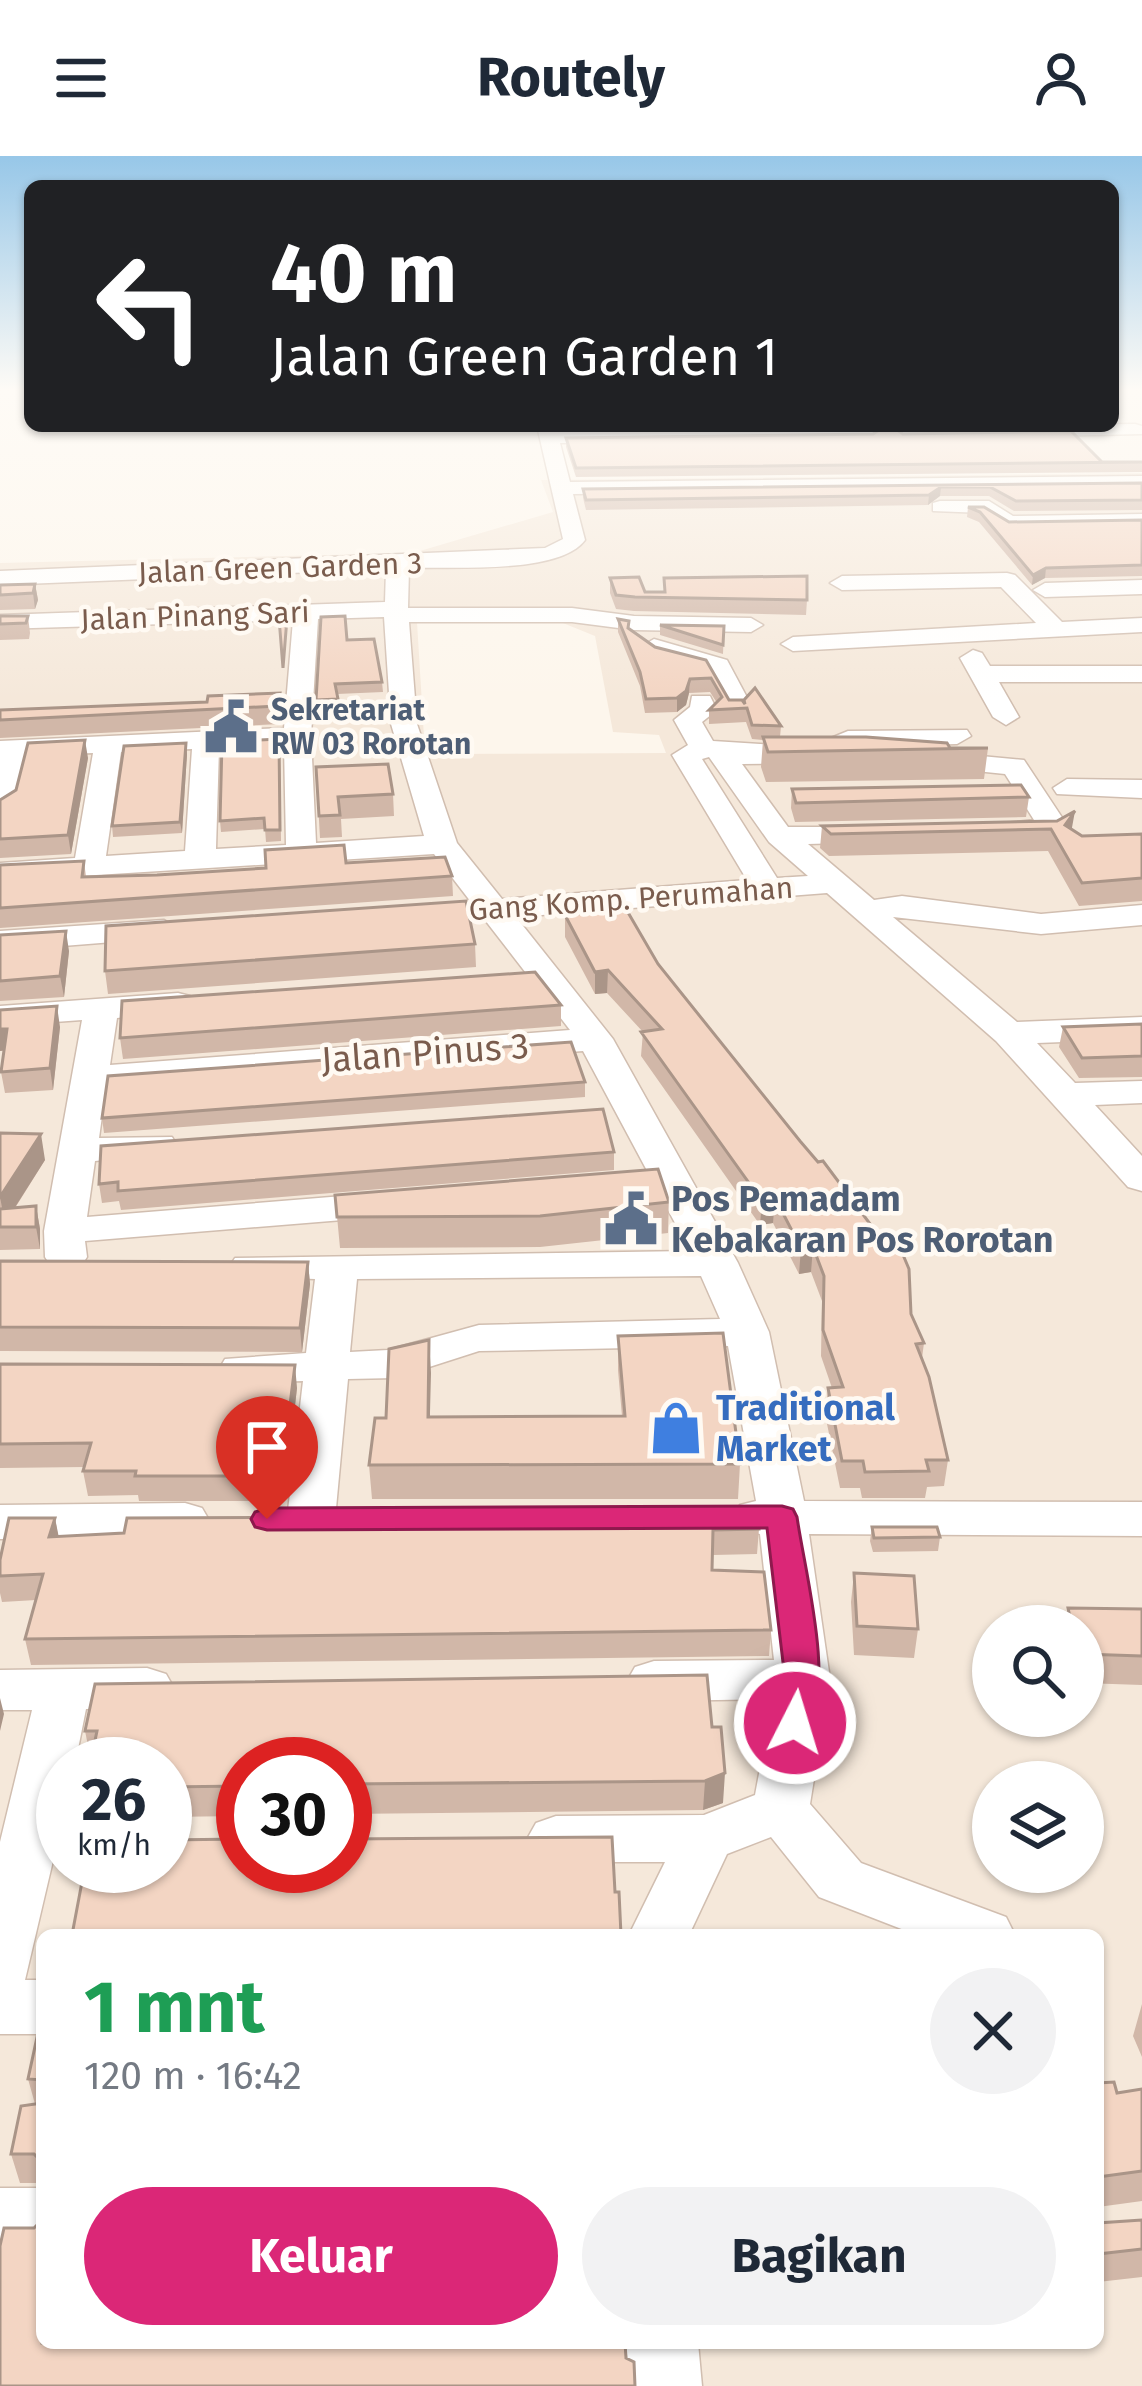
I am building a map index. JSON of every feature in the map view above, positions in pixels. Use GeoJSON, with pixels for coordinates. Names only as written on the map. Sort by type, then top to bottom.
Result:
{"type":"FeatureCollection","features":[{"type":"Feature","properties":{"kind":"street","name":"Jalan Green Garden 3"},"geometry":{"type":"LineString","coordinates":[[0,578],[522,559],[560,551],[574,539],[564,492]]}},
{"type":"Feature","properties":{"kind":"street"},"geometry":{"type":"LineString","coordinates":[[1142,495],[984,499],[1008,522],[1142,520]]}},
{"type":"Feature","properties":{"kind":"street"},"geometry":{"type":"LineString","coordinates":[[779,509],[989,507]]}},
{"type":"Feature","properties":{"kind":"street","name":"Jalan Pinus 3"},"geometry":{"type":"LineString","coordinates":[[398,564],[394,611],[404,724],[442,844],[595,1039]]}},
{"type":"Feature","properties":{"kind":"street"},"geometry":{"type":"LineString","coordinates":[[842,584],[1007,580],[1037,596],[1056,630]]}},
{"type":"Feature","properties":{"kind":"street"},"geometry":{"type":"LineString","coordinates":[[852,608],[1142,587]]}},
{"type":"Feature","properties":{"kind":"street","name":"Jalan Pinang Sari"},"geometry":{"type":"LineString","coordinates":[[0,622],[394,611],[751,625]]}},
{"type":"Feature","properties":{"kind":"street"},"geometry":{"type":"LineString","coordinates":[[302,853],[298,736],[306,612]]}},
{"type":"Feature","properties":{"kind":"street"},"geometry":{"type":"LineString","coordinates":[[559,615],[610,637],[683,637]]}},
{"type":"Feature","properties":{"kind":"street"},"geometry":{"type":"LineString","coordinates":[[793,644],[1142,626]]}},
{"type":"Feature","properties":{"kind":"street"},"geometry":{"type":"LineString","coordinates":[[643,638],[667,654],[718,665],[737,703]]}},
{"type":"Feature","properties":{"kind":"street"},"geometry":{"type":"LineString","coordinates":[[1006,717],[978,666],[1142,674]]}},
{"type":"Feature","properties":{"kind":"street"},"geometry":{"type":"LineString","coordinates":[[701,702],[704,710],[687,719],[704,749]]}},
{"type":"Feature","properties":{"kind":"street"},"geometry":{"type":"LineString","coordinates":[[0,807],[7,748],[298,736]]}},
{"type":"Feature","properties":{"kind":"street"},"geometry":{"type":"LineString","coordinates":[[768,889],[686,755],[704,749],[824,748],[844,739],[957,736]]}},
{"type":"Feature","properties":{"kind":"street"},"geometry":{"type":"LineString","coordinates":[[200,860],[206,740]]}},
{"type":"Feature","properties":{"kind":"street"},"geometry":{"type":"LineString","coordinates":[[65,895],[108,744]]}},
{"type":"Feature","properties":{"kind":"street"},"geometry":{"type":"LineString","coordinates":[[836,883],[780,836],[764,795],[722,755],[864,755],[1010,764],[1054,829],[985,830]]}},
{"type":"Feature","properties":{"kind":"street"},"geometry":{"type":"LineString","coordinates":[[1067,788],[1142,789]]}},
{"type":"Feature","properties":{"kind":"street"},"geometry":{"type":"LineString","coordinates":[[960,792],[1029,791]]}},
{"type":"Feature","properties":{"kind":"street"},"geometry":{"type":"LineString","coordinates":[[780,836],[916,832]]}},
{"type":"Feature","properties":{"kind":"street"},"geometry":{"type":"LineString","coordinates":[[0,941],[65,895],[200,860],[442,844]]}},
{"type":"Feature","properties":{"kind":"street"},"geometry":{"type":"LineString","coordinates":[[0,872],[65,895],[193,928]]}},
{"type":"Feature","properties":{"kind":"street","name":"Gang Komp. Perumahan"},"geometry":{"type":"LineString","coordinates":[[445,913],[836,883],[1009,1033],[1142,1179]]}},
{"type":"Feature","properties":{"kind":"street"},"geometry":{"type":"LineString","coordinates":[[867,911],[902,906],[1041,924],[1142,915]]}},
{"type":"Feature","properties":{"kind":"street"},"geometry":{"type":"LineString","coordinates":[[498,980],[545,977]]}},
{"type":"Feature","properties":{"kind":"street"},"geometry":{"type":"LineString","coordinates":[[0,1016],[218,1000]]}},
{"type":"Feature","properties":{"kind":"street"},"geometry":{"type":"LineString","coordinates":[[65,1248],[101,1009]]}},
{"type":"Feature","properties":{"kind":"street"},"geometry":{"type":"LineString","coordinates":[[1009,1033],[1142,1028]]}},
{"type":"Feature","properties":{"kind":"street"},"geometry":{"type":"LineString","coordinates":[[595,1039],[717,1263],[747,1332],[780,1505],[802,1679],[781,1809],[840,1880],[969,1929]]}},
{"type":"Feature","properties":{"kind":"street","name":"Jalan Pinus 3"},"geometry":{"type":"LineString","coordinates":[[91,1077],[595,1039]]}},
{"type":"Feature","properties":{"kind":"street"},"geometry":{"type":"LineString","coordinates":[[1063,1095],[1142,1092]]}},
{"type":"Feature","properties":{"kind":"street"},"geometry":{"type":"LineString","coordinates":[[587,1114],[634,1111]]}},
{"type":"Feature","properties":{"kind":"street"},"geometry":{"type":"LineString","coordinates":[[76,1151],[192,1142]]}},
{"type":"Feature","properties":{"kind":"street"},"geometry":{"type":"LineString","coordinates":[[626,1186],[673,1182]]}},
{"type":"Feature","properties":{"kind":"street"},"geometry":{"type":"LineString","coordinates":[[22,1266],[65,1248],[439,1201]]}},
{"type":"Feature","properties":{"kind":"street"},"geometry":{"type":"LineString","coordinates":[[65,1248],[134,1265]]}},
{"type":"Feature","properties":{"kind":"street"},"geometry":{"type":"LineString","coordinates":[[202,1266],[717,1263]]}},
{"type":"Feature","properties":{"kind":"street"},"geometry":{"type":"LineString","coordinates":[[0,1522],[293,1519],[327,1370],[337,1268]]}},
{"type":"Feature","properties":{"kind":"street"},"geometry":{"type":"LineString","coordinates":[[210,1370],[327,1370],[395,1364],[430,1349],[479,1338],[747,1332]]}},
{"type":"Feature","properties":{"kind":"street"},"geometry":{"type":"LineString","coordinates":[[711,1517],[780,1505],[1142,1519]]}},
{"type":"Feature","properties":{"kind":"street"},"geometry":{"type":"LineString","coordinates":[[612,1682],[802,1679]]}},
{"type":"Feature","properties":{"kind":"street"},"geometry":{"type":"LineString","coordinates":[[0,1690],[207,1688]]}},
{"type":"Feature","properties":{"kind":"street"},"geometry":{"type":"LineString","coordinates":[[58,1737],[64,1689]]}},
{"type":"Feature","properties":{"kind":"street"},"geometry":{"type":"LineString","coordinates":[[503,1840],[706,1838],[781,1809]]}},
{"type":"Feature","properties":{"kind":"street"},"geometry":{"type":"LineString","coordinates":[[662,1929],[706,1838]]}},
{"type":"Feature","properties":{"kind":"street"},"geometry":{"type":"LineString","coordinates":[[0,1969],[36,1871]]}},
{"type":"Feature","properties":{"kind":"street"},"geometry":{"type":"LineString","coordinates":[[0,2007],[36,2007]]}},
{"type":"Feature","properties":{"kind":"street"},"geometry":{"type":"LineString","coordinates":[[0,2220],[36,2220]]}},
{"type":"Feature","properties":{"kind":"street"},"geometry":{"type":"LineString","coordinates":[[663,2349],[666,2386]]}},
{"type":"Feature","properties":{"kind":"shaded area"},"geometry":{"type":"Polygon","coordinates":[[[546,492],[1142,492],[1142,2386],[0,2386],[0,563],[413,553],[553,512],[546,492]],[[553,619],[417,622],[425,754],[666,753],[659,735],[613,732],[595,636],[553,619]]]}},
{"type":"Feature","properties":{"kind":"building"},"geometry":{"type":"Polygon","coordinates":[[[584,492],[933,492],[929,495],[586,500],[584,492]]]}},
{"type":"Feature","properties":{"kind":"building"},"geometry":{"type":"Polygon","coordinates":[[[999,492],[1142,492],[1142,500],[1016,501],[999,492]]]}},
{"type":"Feature","properties":{"kind":"building"},"geometry":{"type":"Polygon","coordinates":[[[968,507],[984,507],[1009,522],[1142,520],[1142,565],[1046,568],[1033,575],[980,512],[968,507]]]}},
{"type":"Feature","properties":{"kind":"building"},"geometry":{"type":"Polygon","coordinates":[[[807,576],[807,600],[616,595],[610,578],[639,577],[645,592],[665,592],[664,578],[807,576]]]}},
{"type":"Feature","properties":{"kind":"building"},"geometry":{"type":"Polygon","coordinates":[[[35,584],[33,593],[0,595],[0,585],[35,584]]]}},
{"type":"Feature","properties":{"kind":"building"},"geometry":{"type":"Polygon","coordinates":[[[0,616],[28,616],[26,623],[0,624],[0,616]]]}},
{"type":"Feature","properties":{"kind":"building"},"geometry":{"type":"Polygon","coordinates":[[[345,616],[347,640],[374,639],[382,682],[335,684],[338,699],[316,700],[321,617],[345,616]]]}},
{"type":"Feature","properties":{"kind":"building"},"geometry":{"type":"Polygon","coordinates":[[[279,618],[287,618],[283,668],[279,618]]]}},
{"type":"Feature","properties":{"kind":"building"},"geometry":{"type":"Polygon","coordinates":[[[618,619],[629,621],[628,628],[655,647],[706,660],[729,700],[745,704],[755,688],[781,726],[752,725],[747,708],[709,710],[722,697],[711,678],[690,679],[677,698],[646,699],[618,619]]]}},
{"type":"Feature","properties":{"kind":"building"},"geometry":{"type":"Polygon","coordinates":[[[660,625],[724,626],[723,645],[660,625]]]}},
{"type":"Feature","properties":{"kind":"building"},"geometry":{"type":"Polygon","coordinates":[[[280,693],[278,706],[0,720],[0,710],[207,702],[208,696],[280,693]]]}},
{"type":"Feature","properties":{"kind":"building"},"geometry":{"type":"Polygon","coordinates":[[[763,737],[866,737],[988,748],[768,752],[763,737]]]}},
{"type":"Feature","properties":{"kind":"building"},"geometry":{"type":"Polygon","coordinates":[[[279,739],[280,830],[265,830],[264,818],[220,821],[222,742],[279,739]]]}},
{"type":"Feature","properties":{"kind":"building"},"geometry":{"type":"Polygon","coordinates":[[[85,740],[68,835],[0,839],[0,800],[16,790],[28,743],[85,740]]]}},
{"type":"Feature","properties":{"kind":"building"},"geometry":{"type":"Polygon","coordinates":[[[186,743],[180,822],[112,826],[124,746],[186,743]]]}},
{"type":"Feature","properties":{"kind":"building"},"geometry":{"type":"Polygon","coordinates":[[[388,764],[393,794],[338,797],[340,815],[319,816],[316,767],[388,764]]]}},
{"type":"Feature","properties":{"kind":"building"},"geometry":{"type":"Polygon","coordinates":[[[1021,785],[1029,797],[796,803],[792,789],[1021,785]]]}},
{"type":"Feature","properties":{"kind":"building"},"geometry":{"type":"Polygon","coordinates":[[[1075,811],[1065,825],[1082,836],[1142,834],[1142,878],[1082,883],[1051,829],[831,834],[822,826],[1057,821],[1075,811]]]}},
{"type":"Feature","properties":{"kind":"building"},"geometry":{"type":"Polygon","coordinates":[[[344,845],[346,863],[445,857],[452,876],[0,908],[0,865],[84,861],[82,877],[157,875],[266,868],[265,850],[344,845]]]}},
{"type":"Feature","properties":{"kind":"building"},"geometry":{"type":"Polygon","coordinates":[[[466,901],[475,944],[105,971],[106,926],[466,901]]]}},
{"type":"Feature","properties":{"kind":"building"},"geometry":{"type":"Polygon","coordinates":[[[626,909],[658,964],[800,1141],[818,1162],[823,1161],[885,1244],[898,1243],[909,1269],[911,1314],[924,1343],[916,1344],[929,1377],[948,1460],[926,1460],[929,1471],[865,1472],[863,1461],[842,1461],[828,1388],[843,1387],[823,1330],[824,1276],[813,1247],[801,1248],[775,1198],[762,1201],[641,1032],[662,1029],[608,970],[595,972],[565,915],[626,909]]]}},
{"type":"Feature","properties":{"kind":"building"},"geometry":{"type":"Polygon","coordinates":[[[66,931],[60,976],[0,981],[0,935],[66,931]]]}},
{"type":"Feature","properties":{"kind":"building"},"geometry":{"type":"Polygon","coordinates":[[[535,972],[561,1005],[120,1038],[122,1001],[535,972]]]}},
{"type":"Feature","properties":{"kind":"building"},"geometry":{"type":"Polygon","coordinates":[[[57,1006],[50,1068],[1,1072],[7,1029],[0,1029],[0,1010],[57,1006]]]}},
{"type":"Feature","properties":{"kind":"building"},"geometry":{"type":"Polygon","coordinates":[[[1142,1024],[1142,1056],[1082,1058],[1063,1027],[1142,1024]]]}},
{"type":"Feature","properties":{"kind":"building"},"geometry":{"type":"Polygon","coordinates":[[[571,1042],[585,1082],[102,1118],[108,1076],[571,1042]]]}},
{"type":"Feature","properties":{"kind":"building"},"geometry":{"type":"Polygon","coordinates":[[[603,1109],[614,1152],[118,1191],[118,1182],[99,1184],[101,1146],[603,1109]]]}},
{"type":"Feature","properties":{"kind":"building"},"geometry":{"type":"Polygon","coordinates":[[[0,1133],[41,1134],[0,1197],[0,1133]]]}},
{"type":"Feature","properties":{"kind":"building"},"geometry":{"type":"Polygon","coordinates":[[[658,1169],[669,1202],[540,1216],[337,1217],[335,1195],[658,1169]]]}},
{"type":"Feature","properties":{"kind":"building"},"geometry":{"type":"Polygon","coordinates":[[[36,1206],[36,1227],[0,1227],[0,1209],[36,1206]]]}},
{"type":"Feature","properties":{"kind":"building"},"geometry":{"type":"Polygon","coordinates":[[[0,1261],[308,1262],[300,1328],[0,1327],[0,1261]]]}},
{"type":"Feature","properties":{"kind":"building"},"geometry":{"type":"Polygon","coordinates":[[[723,1333],[740,1464],[369,1465],[375,1418],[386,1418],[389,1349],[429,1340],[428,1417],[625,1416],[618,1336],[723,1333]]]}},
{"type":"Feature","properties":{"kind":"building"},"geometry":{"type":"Polygon","coordinates":[[[0,1364],[295,1365],[281,1476],[135,1476],[136,1471],[83,1471],[91,1443],[0,1444],[0,1364]]]}},
{"type":"Feature","properties":{"kind":"building"},"geometry":{"type":"Polygon","coordinates":[[[758,1516],[759,1529],[713,1530],[712,1570],[764,1572],[771,1630],[25,1639],[43,1574],[0,1576],[9,1518],[55,1518],[49,1537],[124,1533],[127,1518],[758,1516]]]}},
{"type":"Feature","properties":{"kind":"building"},"geometry":{"type":"Polygon","coordinates":[[[872,1527],[937,1527],[940,1537],[874,1538],[872,1527]]]}},
{"type":"Feature","properties":{"kind":"building"},"geometry":{"type":"Polygon","coordinates":[[[854,1573],[914,1576],[918,1629],[857,1626],[854,1573]]]}},
{"type":"Feature","properties":{"kind":"building"},"geometry":{"type":"Polygon","coordinates":[[[1104,1608],[1142,1609],[1142,1656],[1104,1655],[1104,1608]]]}},
{"type":"Feature","properties":{"kind":"building"},"geometry":{"type":"Polygon","coordinates":[[[707,1675],[712,1727],[721,1727],[725,1773],[705,1781],[372,1784],[372,1737],[216,1737],[216,1786],[192,1787],[192,1737],[96,1737],[97,1731],[85,1731],[95,1684],[707,1675]]]}},
{"type":"Feature","properties":{"kind":"building"},"geometry":{"type":"Polygon","coordinates":[[[612,1837],[621,1929],[73,1929],[80,1893],[192,1893],[192,1840],[216,1839],[216,1893],[372,1893],[372,1839],[612,1837]]]}},
{"type":"Feature","properties":{"kind":"building"},"geometry":{"type":"Polygon","coordinates":[[[36,2042],[36,2080],[28,2079],[36,2042]]]}},
{"type":"Feature","properties":{"kind":"building"},"geometry":{"type":"Polygon","coordinates":[[[1114,2082],[1117,2093],[1142,2089],[1142,2171],[1104,2176],[1104,2083],[1114,2082]]]}},
{"type":"Feature","properties":{"kind":"building"},"geometry":{"type":"Polygon","coordinates":[[[36,2104],[36,2156],[11,2154],[21,2106],[36,2104]]]}},
{"type":"Feature","properties":{"kind":"building"},"geometry":{"type":"Polygon","coordinates":[[[1142,2220],[1142,2249],[1104,2253],[1104,2223],[1142,2220]]]}},
{"type":"Feature","properties":{"kind":"building"},"geometry":{"type":"Polygon","coordinates":[[[4,2228],[34,2228],[36,2349],[625,2349],[626,2358],[634,2362],[635,2386],[0,2386],[0,2246],[4,2228]]]}},
{"type":"Feature","properties":{"kind":"place","name":"Sekretariat RW 03 Rorotan"},"geometry":{"type":"Point","coordinates":[231,727]}},
{"type":"Feature","properties":{"kind":"place","name":"Pos Pemadam Kebakaran Pos Rorotan"},"geometry":{"type":"Point","coordinates":[631,1219]}},
{"type":"Feature","properties":{"kind":"place","name":"Traditional Market"},"geometry":{"type":"Point","coordinates":[676,1428]}},
{"type":"Feature","properties":{"kind":"route"},"geometry":{"type":"LineString","coordinates":[[267,1519],[782,1517],[802,1679],[795,1723]]}}]}
